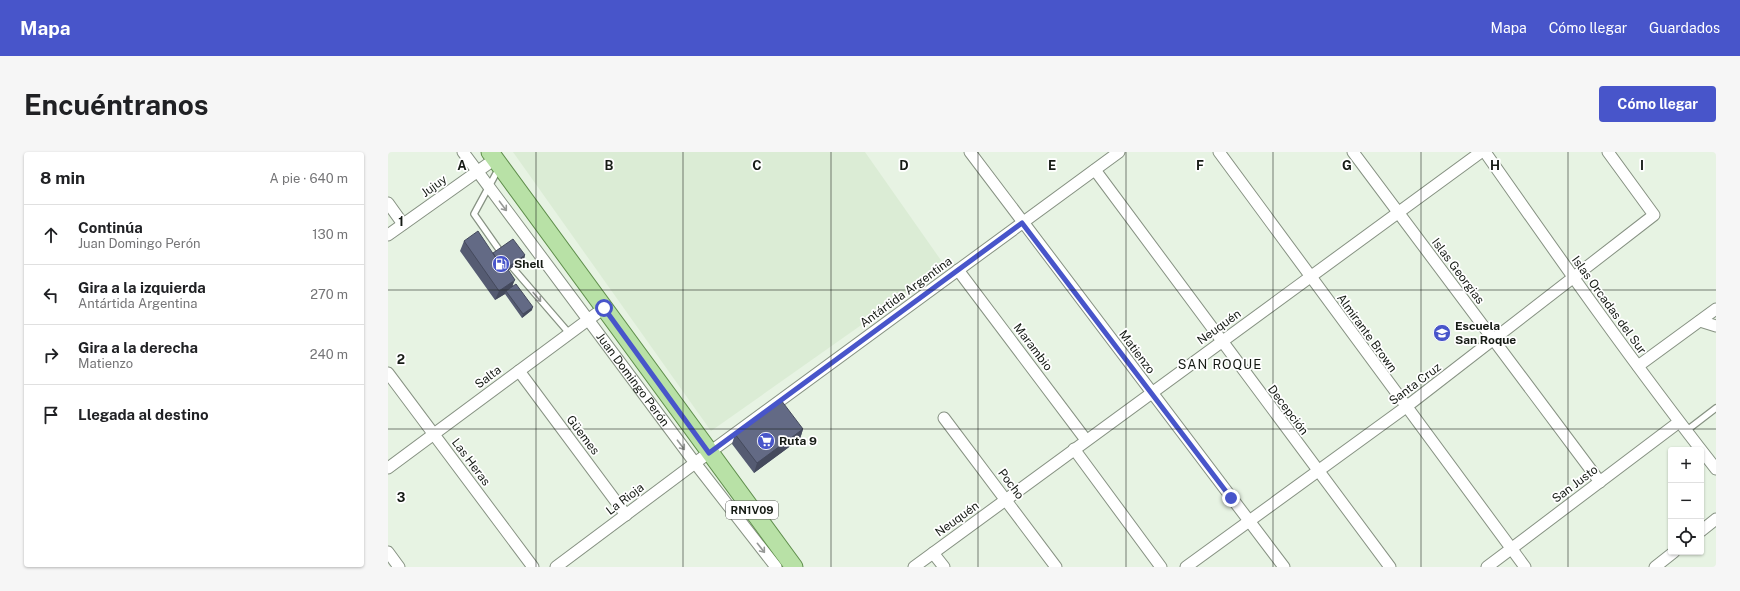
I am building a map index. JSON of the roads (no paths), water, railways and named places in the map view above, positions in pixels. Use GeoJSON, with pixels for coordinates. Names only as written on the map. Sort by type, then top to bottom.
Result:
{"type":"FeatureCollection","features":[{"type":"Feature","properties":{"kind":"main road","name":"Juan Domingo Perón"},"geometry":{"type":"LineString","coordinates":[[495,159],[794,567]]}},
{"type":"Feature","properties":{"kind":"street","name":"Juan Domingo Perón"},"geometry":{"type":"LineString","coordinates":[[463,152],[695,463],[776,567]]}},
{"type":"Feature","properties":{"kind":"street","name":"Matienzo"},"geometry":{"type":"LineString","coordinates":[[970,152],[1022,223],[1284,567]]}},
{"type":"Feature","properties":{"kind":"street","name":"Antártida Argentina"},"geometry":{"type":"LineString","coordinates":[[709,453],[1119,152]]}},
{"type":"Feature","properties":{"kind":"street","name":"Almirante Brown"},"geometry":{"type":"LineString","coordinates":[[1219,152],[1524,567]]}},
{"type":"Feature","properties":{"kind":"street","name":"Islas Georgias"},"geometry":{"type":"LineString","coordinates":[[1353,152],[1600,482]]}},
{"type":"Feature","properties":{"kind":"street","name":"Neuquén"},"geometry":{"type":"LineString","coordinates":[[914,567],[1481,152]]}},
{"type":"Feature","properties":{"kind":"street","name":"Islas Orcadas del Sur"},"geometry":{"type":"LineString","coordinates":[[1485,152],[1573,278],[1683,427],[1716,469]]}},
{"type":"Feature","properties":{"kind":"street","name":"Santa Cruz"},"geometry":{"type":"LineString","coordinates":[[1186,567],[1406,408],[1654,215],[1608,152]]}},
{"type":"Feature","properties":{"kind":"street","name":"Jujuy"},"geometry":{"type":"LineString","coordinates":[[388,235],[495,159]]}},
{"type":"Feature","properties":{"kind":"street","name":"Decepción"},"geometry":{"type":"LineString","coordinates":[[1095,170],[1221,342],[1390,567]]}},
{"type":"Feature","properties":{"kind":"street"},"geometry":{"type":"LineString","coordinates":[[388,203],[403,224]]}},
{"type":"Feature","properties":{"kind":"street","name":"Marambio"},"geometry":{"type":"LineString","coordinates":[[958,270],[1086,440]]}},
{"type":"Feature","properties":{"kind":"street","name":"Salta"},"geometry":{"type":"LineString","coordinates":[[388,468],[604,308]]}},
{"type":"Feature","properties":{"kind":"street"},"geometry":{"type":"LineString","coordinates":[[1638,366],[1716,309]]}},
{"type":"Feature","properties":{"kind":"street"},"geometry":{"type":"LineString","coordinates":[[1700,321],[1716,326]]}},
{"type":"Feature","properties":{"kind":"street","name":"Güemes"},"geometry":{"type":"LineString","coordinates":[[519,371],[626,514]]}},
{"type":"Feature","properties":{"kind":"street","name":"Las Heras"},"geometry":{"type":"LineString","coordinates":[[388,373],[533,567]]}},
{"type":"Feature","properties":{"kind":"street","name":"Pocho"},"geometry":{"type":"LineString","coordinates":[[944,418],[1056,567]]}},
{"type":"Feature","properties":{"kind":"street","name":"San Justo"},"geometry":{"type":"LineString","coordinates":[[1487,567],[1600,482],[1683,427]]}},
{"type":"Feature","properties":{"kind":"street"},"geometry":{"type":"LineString","coordinates":[[1074,449],[1162,567]]}},
{"type":"Feature","properties":{"kind":"street","name":"La Rioja"},"geometry":{"type":"LineString","coordinates":[[556,567],[709,453]]}},
{"type":"Feature","properties":{"kind":"street"},"geometry":{"type":"LineString","coordinates":[[1704,529],[1716,519]]}},
{"type":"Feature","properties":{"kind":"street"},"geometry":{"type":"LineString","coordinates":[[388,552],[399,567]]}},
{"type":"Feature","properties":{"kind":"street"},"geometry":{"type":"LineString","coordinates":[[933,553],[944,567]]}},
{"type":"Feature","properties":{"kind":"street"},"geometry":{"type":"LineString","coordinates":[[1655,567],[1670,555]]}},
{"type":"Feature","properties":{"kind":"lane"},"geometry":{"type":"LineString","coordinates":[[495,159],[489,187],[474,214],[500,251]]}},
{"type":"Feature","properties":{"kind":"lane"},"geometry":{"type":"LineString","coordinates":[[512,267],[569,333]]}},
{"type":"Feature","properties":{"kind":"lane"},"geometry":{"type":"LineString","coordinates":[[1683,427],[1716,408]]}},
{"type":"Feature","properties":{"kind":"place","name":"Shell"},"geometry":{"type":"Point","coordinates":[501,264]}},
{"type":"Feature","properties":{"kind":"place","name":"Escuela San Roque"},"geometry":{"type":"Point","coordinates":[1442,333]}},
{"type":"Feature","properties":{"kind":"place","name":"Ruta 9"},"geometry":{"type":"Point","coordinates":[766,441]}},
{"type":"Feature","properties":{"kind":"district","name":"SAN ROQUE"},"geometry":{"type":"Point","coordinates":[1220,364]}}]}
